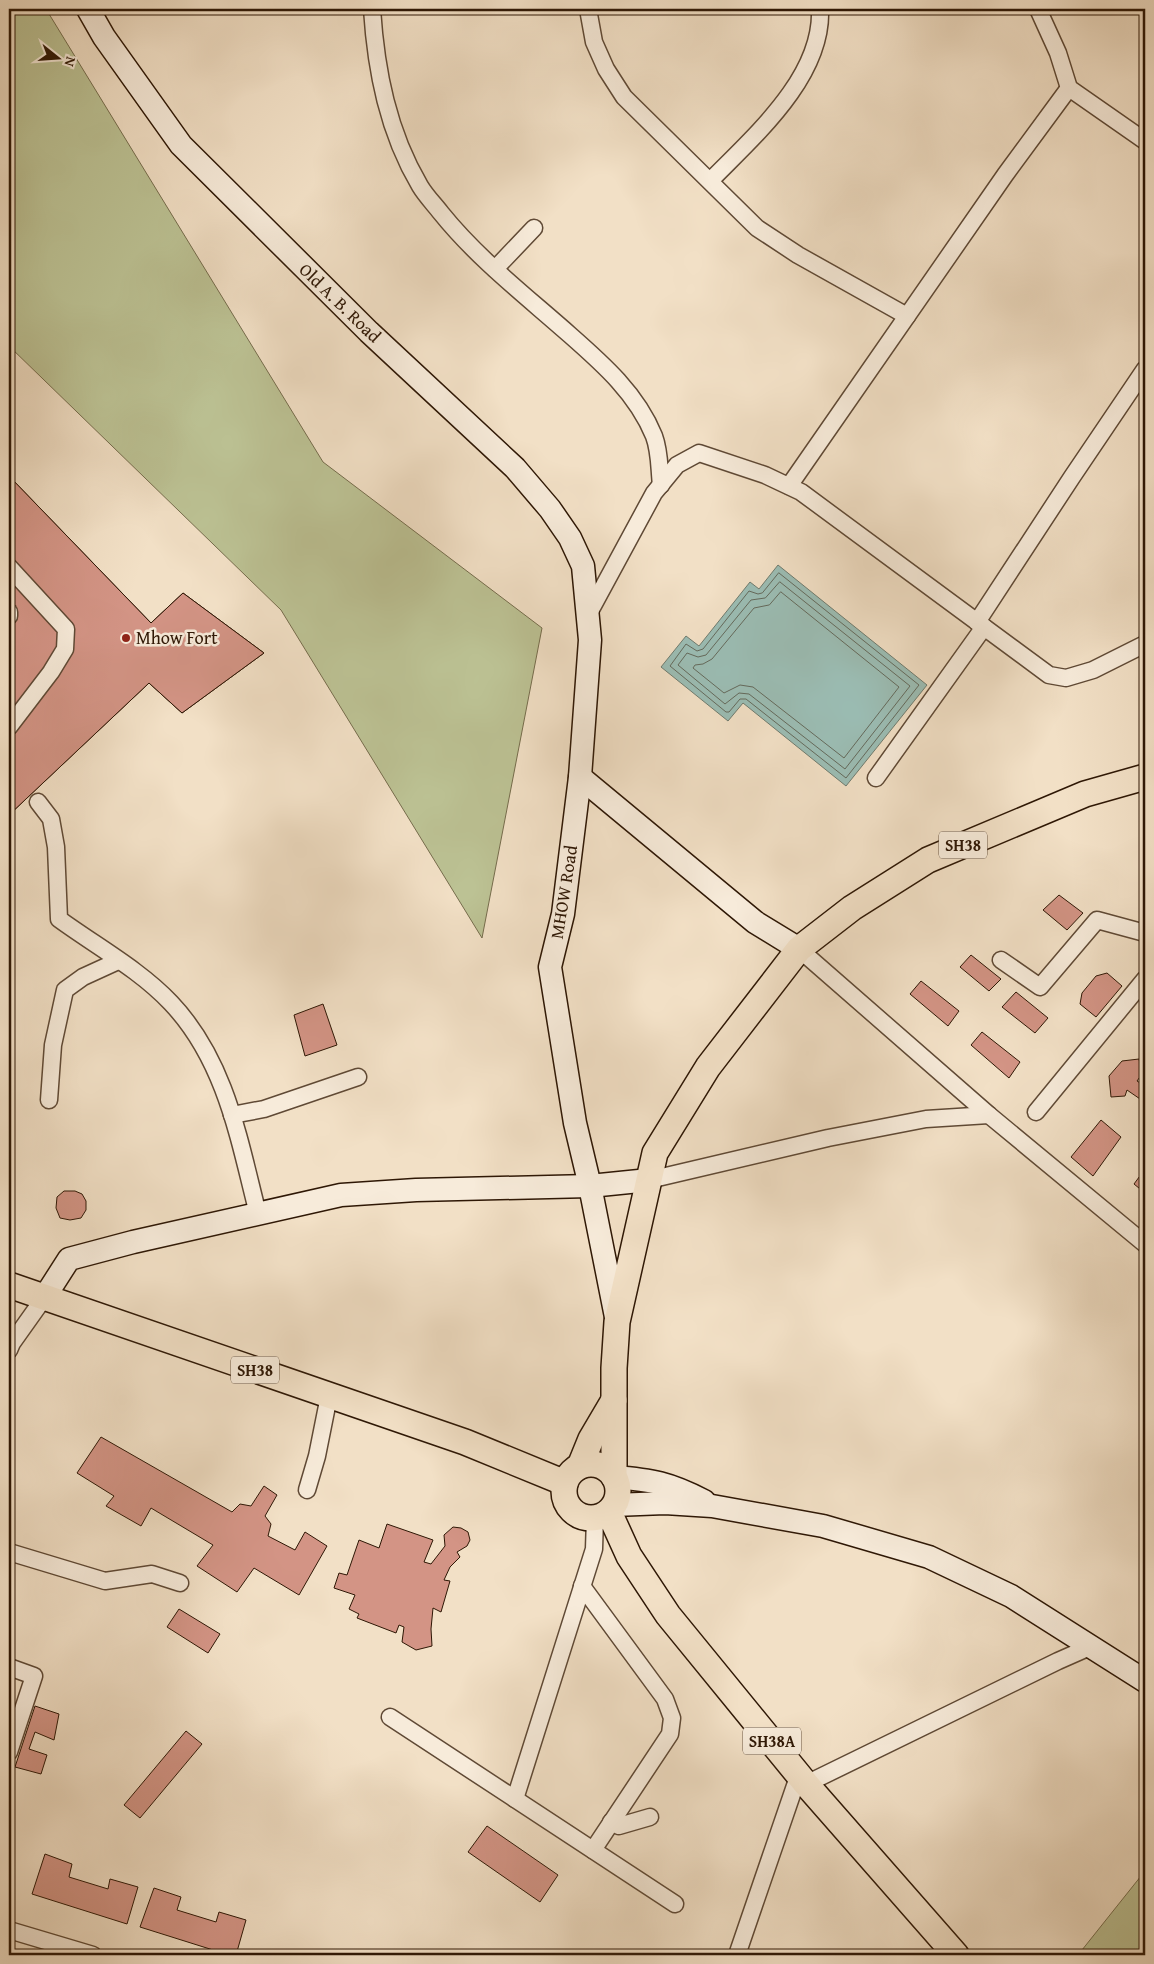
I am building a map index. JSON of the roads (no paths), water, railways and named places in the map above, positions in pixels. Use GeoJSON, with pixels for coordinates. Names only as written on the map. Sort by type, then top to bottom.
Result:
{"type":"FeatureCollection","features":[{"type":"Feature","properties":{"kind":"main road","name":"SH38"},"geometry":{"type":"LineString","coordinates":[[606,1512],[618,1491],[614,1477],[617,1322],[655,1152],[708,1067],[799,949],[852,908],[928,860],[1085,794],[1145,777]]}},
{"type":"Feature","properties":{"kind":"main road","name":"SH38"},"geometry":{"type":"LineString","coordinates":[[9,1285],[465,1442],[572,1474],[595,1464],[603,1467],[614,1477]]}},
{"type":"Feature","properties":{"kind":"main road","name":"SH38"},"geometry":{"type":"LineString","coordinates":[[572,1474],[614,1400]]}},
{"type":"Feature","properties":{"kind":"main road"},"geometry":{"type":"LineString","coordinates":[[572,1474],[563,1492],[565,1501],[570,1509],[577,1515],[586,1518],[606,1512]]}},
{"type":"Feature","properties":{"kind":"main road","name":"SH38A"},"geometry":{"type":"LineString","coordinates":[[606,1512],[629,1556],[668,1616],[803,1779],[956,1955]]}},
{"type":"Feature","properties":{"kind":"street","name":"Old A. B. Road"},"geometry":{"type":"LineString","coordinates":[[88,9],[104,37],[181,146],[369,332],[515,468],[550,509],[570,538],[583,566],[587,605]]}},
{"type":"Feature","properties":{"kind":"street"},"geometry":{"type":"LineString","coordinates":[[372,9],[379,76],[395,138],[421,188],[456,231],[495,269],[601,362],[626,389],[640,408],[654,436],[659,453],[661,484]]}},
{"type":"Feature","properties":{"kind":"street"},"geometry":{"type":"LineString","coordinates":[[576,9],[589,16],[594,42],[606,69],[624,97],[757,228],[798,255],[907,316]]}},
{"type":"Feature","properties":{"kind":"street"},"geometry":{"type":"LineString","coordinates":[[710,181],[788,97],[812,52],[820,26],[820,9]]}},
{"type":"Feature","properties":{"kind":"street"},"geometry":{"type":"LineString","coordinates":[[1038,9],[1058,53],[1069,88],[1145,141]]}},
{"type":"Feature","properties":{"kind":"street"},"geometry":{"type":"LineString","coordinates":[[789,486],[1005,174],[1069,88]]}},
{"type":"Feature","properties":{"kind":"street"},"geometry":{"type":"LineString","coordinates":[[495,269],[534,228]]}},
{"type":"Feature","properties":{"kind":"street"},"geometry":{"type":"LineString","coordinates":[[876,778],[980,624],[1072,477],[1145,369]]}},
{"type":"Feature","properties":{"kind":"street"},"geometry":{"type":"LineString","coordinates":[[587,605],[654,493],[677,466],[699,453],[765,475],[789,486],[820,505],[1049,675],[1066,678],[1093,670],[1145,644]]}},
{"type":"Feature","properties":{"kind":"street"},"geometry":{"type":"LineString","coordinates":[[9,567],[66,629],[65,649],[51,672],[9,727]]}},
{"type":"Feature","properties":{"kind":"street","name":"MHOW Road"},"geometry":{"type":"LineString","coordinates":[[587,605],[590,640],[580,777],[563,914],[550,967],[575,1123],[590,1186],[617,1322]]}},
{"type":"Feature","properties":{"kind":"street"},"geometry":{"type":"LineString","coordinates":[[580,777],[755,922],[799,949],[989,1115],[1145,1244]]}},
{"type":"Feature","properties":{"kind":"street"},"geometry":{"type":"LineString","coordinates":[[38,802],[51,819],[56,847],[60,919],[118,960],[170,1002],[194,1030],[213,1062],[228,1100],[258,1214]]}},
{"type":"Feature","properties":{"kind":"street"},"geometry":{"type":"LineString","coordinates":[[1001,960],[1040,987],[1096,920],[1145,933]]}},
{"type":"Feature","properties":{"kind":"street"},"geometry":{"type":"LineString","coordinates":[[48,1100],[53,1045],[65,990],[84,977],[118,960]]}},
{"type":"Feature","properties":{"kind":"street"},"geometry":{"type":"LineString","coordinates":[[1036,1112],[1145,979]]}},
{"type":"Feature","properties":{"kind":"street"},"geometry":{"type":"LineString","coordinates":[[232,1116],[264,1109],[358,1077]]}},
{"type":"Feature","properties":{"kind":"street"},"geometry":{"type":"LineString","coordinates":[[9,1350],[69,1259],[143,1240],[341,1195],[416,1190],[590,1186],[649,1180],[828,1138],[916,1121],[989,1115]]}},
{"type":"Feature","properties":{"kind":"street"},"geometry":{"type":"LineString","coordinates":[[307,1490],[317,1456],[329,1396]]}},
{"type":"Feature","properties":{"kind":"street"},"geometry":{"type":"LineString","coordinates":[[614,1477],[652,1480],[680,1489],[712,1506]]}},
{"type":"Feature","properties":{"kind":"street"},"geometry":{"type":"LineString","coordinates":[[515,1799],[606,1512],[666,1503],[712,1506],[823,1526],[929,1557],[1011,1596],[1145,1681]]}},
{"type":"Feature","properties":{"kind":"street"},"geometry":{"type":"LineString","coordinates":[[9,1552],[105,1581],[152,1574],[180,1583]]}},
{"type":"Feature","properties":{"kind":"street"},"geometry":{"type":"LineString","coordinates":[[582,1586],[665,1698],[672,1718],[670,1734],[593,1850]]}},
{"type":"Feature","properties":{"kind":"street"},"geometry":{"type":"LineString","coordinates":[[737,1955],[803,1779],[1092,1646]]}},
{"type":"Feature","properties":{"kind":"street"},"geometry":{"type":"LineString","coordinates":[[9,1668],[34,1676],[9,1752]]}},
{"type":"Feature","properties":{"kind":"street"},"geometry":{"type":"LineString","coordinates":[[390,1716],[675,1904]]}},
{"type":"Feature","properties":{"kind":"street"},"geometry":{"type":"LineString","coordinates":[[611,1822],[619,1826],[650,1817]]}},
{"type":"Feature","properties":{"kind":"street"},"geometry":{"type":"LineString","coordinates":[[9,1930],[93,1955]]}},
{"type":"Feature","properties":{"kind":"water"},"geometry":{"type":"Polygon","coordinates":[[[778,565],[927,685],[846,786],[743,703],[728,721],[661,667],[686,636],[699,646],[750,582],[759,589],[778,565]]]}},
{"type":"Feature","properties":{"kind":"place","name":"Mhow Fort"},"geometry":{"type":"Point","coordinates":[126,638]}}]}
